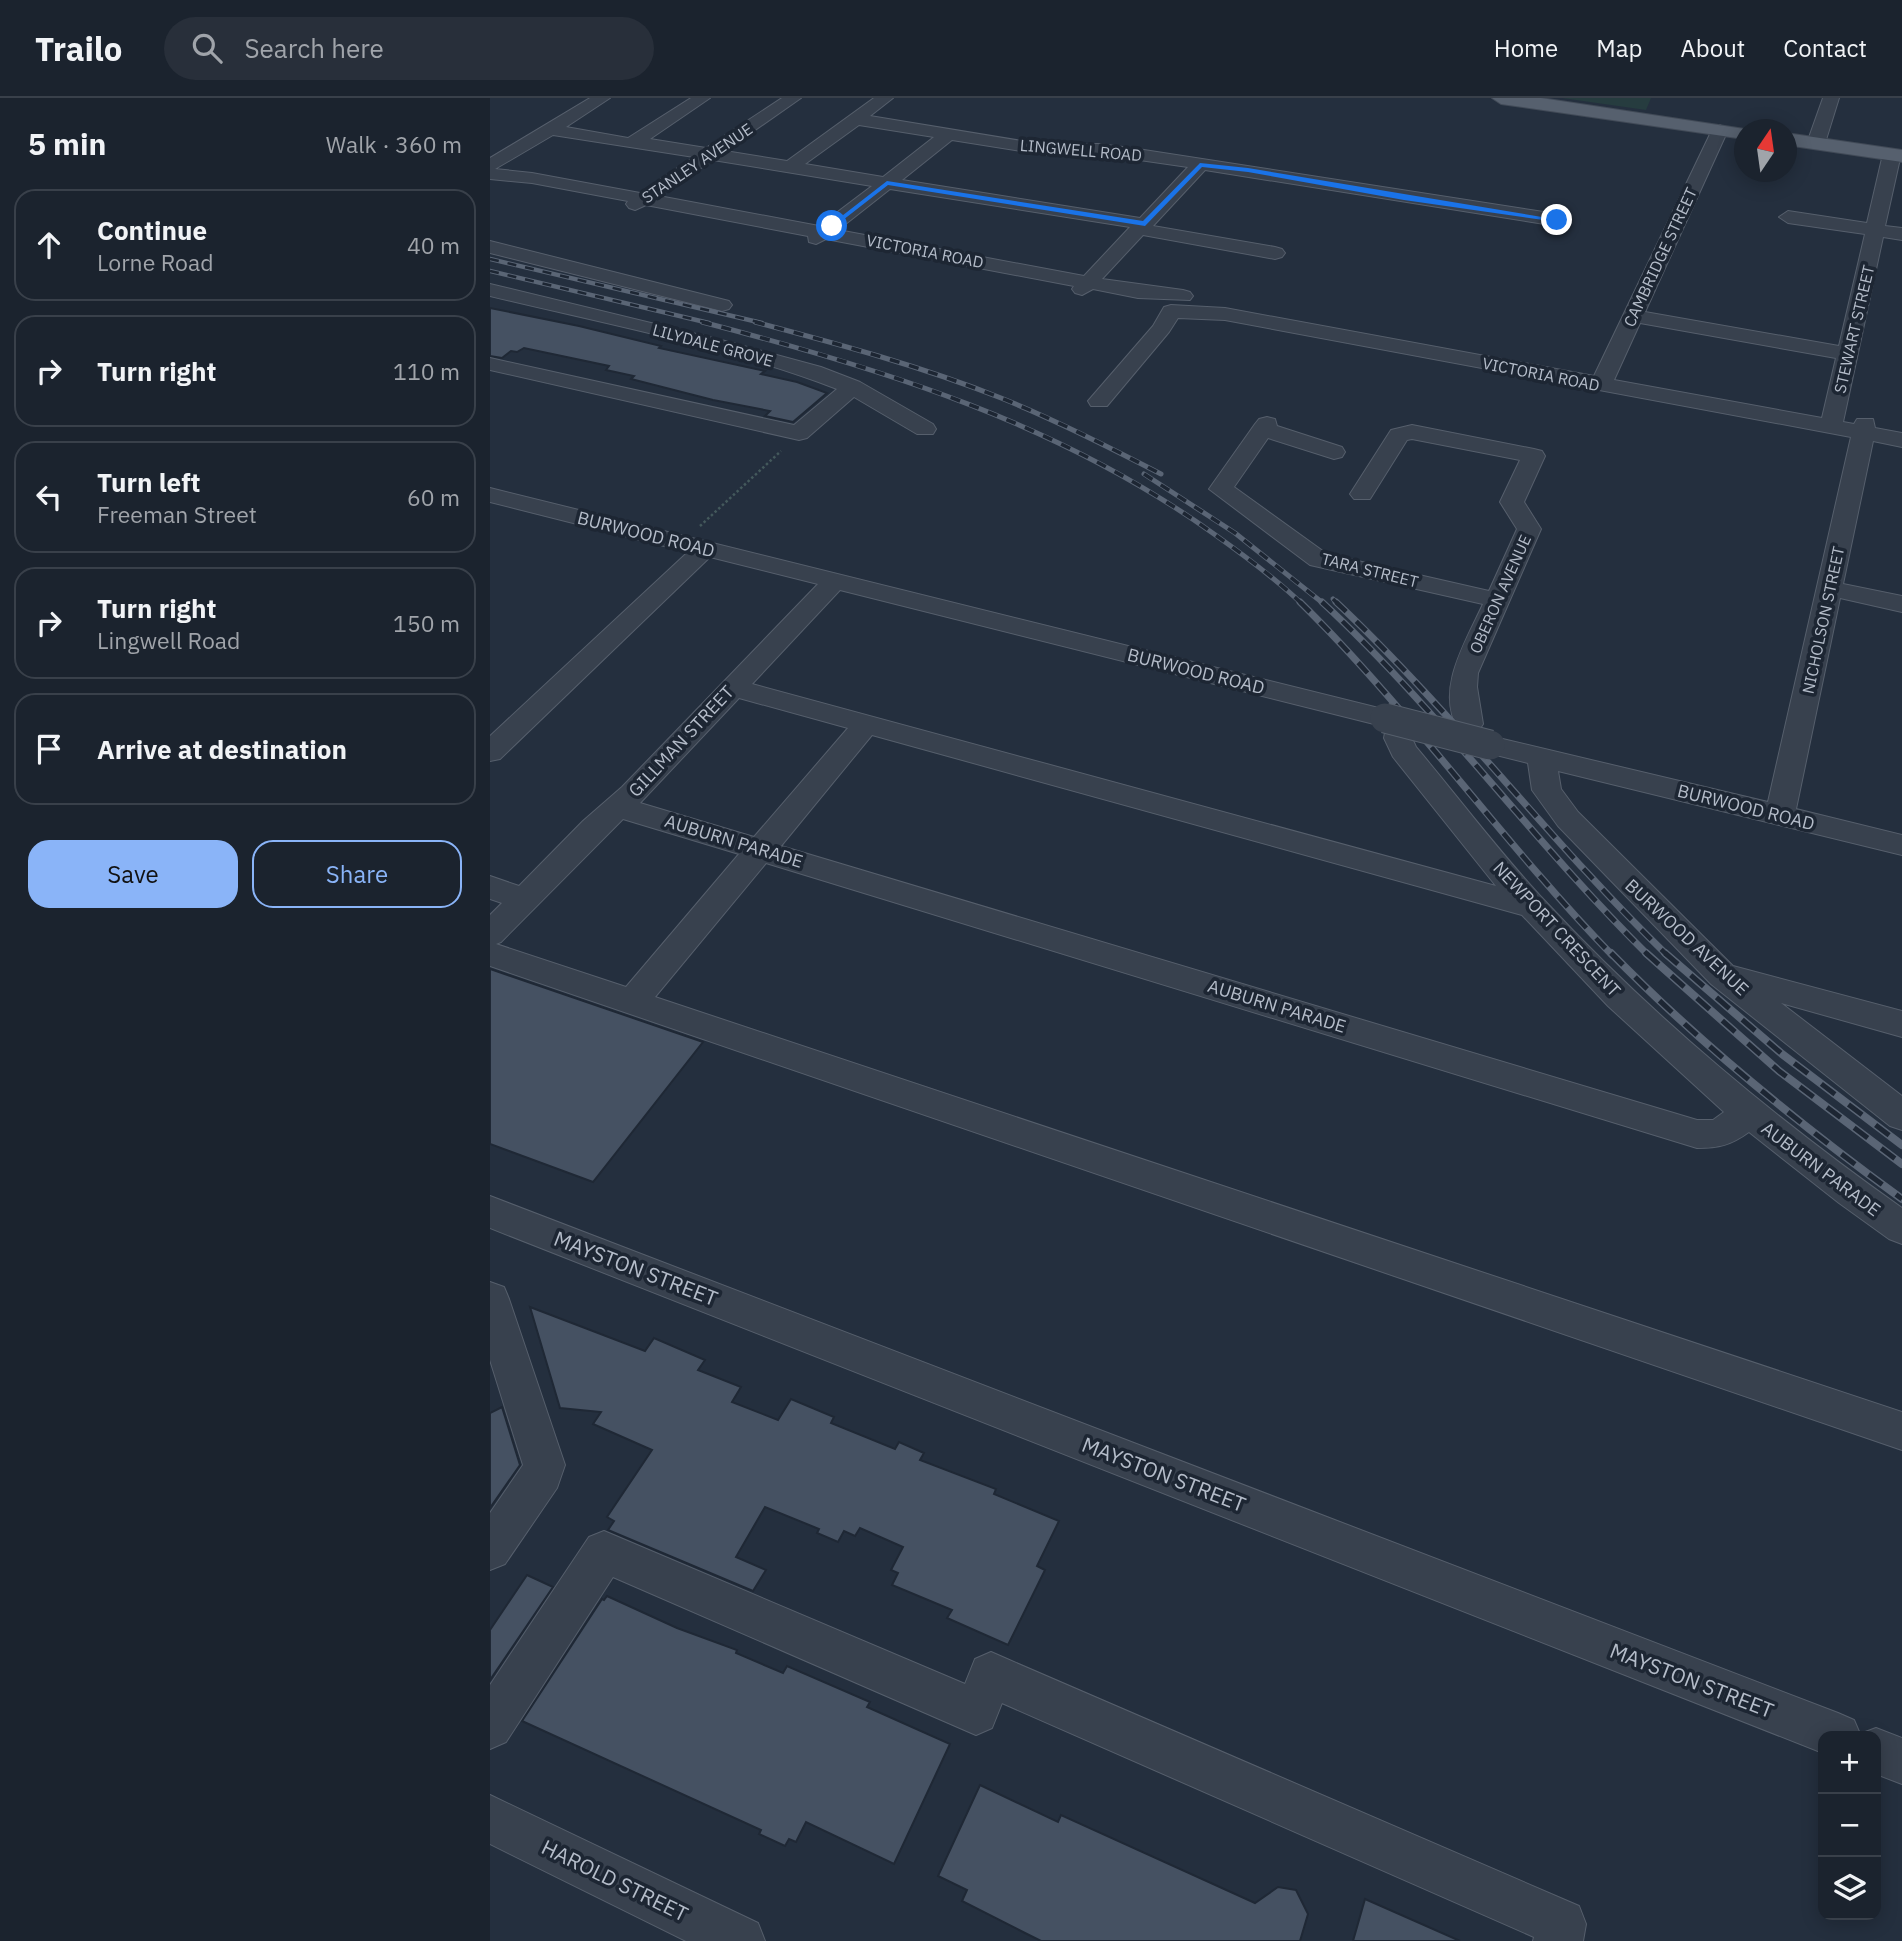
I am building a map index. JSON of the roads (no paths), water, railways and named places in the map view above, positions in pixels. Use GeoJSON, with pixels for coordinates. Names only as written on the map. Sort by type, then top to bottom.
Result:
{"type":"FeatureCollection","features":[{"type":"Feature","properties":{"kind":"main road"},"geometry":{"type":"LineString","coordinates":[[1501,98],[1734,132]]}},
{"type":"Feature","properties":{"kind":"main road"},"geometry":{"type":"LineString","coordinates":[[1797,140],[1897,155]]}},
{"type":"Feature","properties":{"kind":"street"},"geometry":{"type":"LineString","coordinates":[[495,169],[602,98]]}},
{"type":"Feature","properties":{"kind":"street"},"geometry":{"type":"LineString","coordinates":[[702,98],[634,142],[1142,227],[1275,253]]}},
{"type":"Feature","properties":{"kind":"street","name":"STANLEY AVENUE"},"geometry":{"type":"LineString","coordinates":[[639,202],[793,98]]}},
{"type":"Feature","properties":{"kind":"street"},"geometry":{"type":"LineString","coordinates":[[790,167],[884,98]]}},
{"type":"Feature","properties":{"kind":"street"},"geometry":{"type":"LineString","coordinates":[[1816,143],[1831,98]]}},
{"type":"Feature","properties":{"kind":"street","name":"LINGWELL ROAD"},"geometry":{"type":"LineString","coordinates":[[855,119],[902,125],[946,136],[1046,150],[1098,149],[1131,153],[1557,220]]}},
{"type":"Feature","properties":{"kind":"street"},"geometry":{"type":"LineString","coordinates":[[550,130],[623,142]]}},
{"type":"Feature","properties":{"kind":"street","name":"CAMBRIDGE STREET"},"geometry":{"type":"LineString","coordinates":[[1602,381],[1720,130]]}},
{"type":"Feature","properties":{"kind":"street"},"geometry":{"type":"LineString","coordinates":[[820,235],[946,136]]}},
{"type":"Feature","properties":{"kind":"street","name":"STEWART STREET"},"geometry":{"type":"LineString","coordinates":[[1832,423],[1876,230],[1897,155]]}},
{"type":"Feature","properties":{"kind":"street"},"geometry":{"type":"LineString","coordinates":[[1086,285],[1200,165]]}},
{"type":"Feature","properties":{"kind":"street","name":"VICTORIA ROAD"},"geometry":{"type":"LineString","coordinates":[[495,169],[523,184],[639,202],[1086,285],[1138,292],[1178,305],[1225,314],[1335,331],[1832,423],[1902,431]]}},
{"type":"Feature","properties":{"kind":"street"},"geometry":{"type":"LineString","coordinates":[[1788,217],[1902,234]]}},
{"type":"Feature","properties":{"kind":"street"},"geometry":{"type":"LineString","coordinates":[[490,247],[722,305]]}},
{"type":"Feature","properties":{"kind":"street","name":"LILYDALE GROVE"},"geometry":{"type":"LineString","coordinates":[[490,290],[718,345],[813,372],[852,387],[925,429]]}},
{"type":"Feature","properties":{"kind":"street"},"geometry":{"type":"LineString","coordinates":[[1099,401],[1178,305]]}},
{"type":"Feature","properties":{"kind":"street"},"geometry":{"type":"LineString","coordinates":[[1633,316],[1848,354]]}},
{"type":"Feature","properties":{"kind":"street"},"geometry":{"type":"LineString","coordinates":[[490,364],[799,433],[852,387]]}},
{"type":"Feature","properties":{"kind":"street","name":"TARA STREET"},"geometry":{"type":"LineString","coordinates":[[1334,452],[1265,427],[1221,489],[1319,560],[1497,600]]}},
{"type":"Feature","properties":{"kind":"street","name":"VICTORIA ROAD"},"geometry":{"type":"LineString","coordinates":[[1864,428],[1902,440]]}},
{"type":"Feature","properties":{"kind":"street","name":"NICHOLSON STREET"},"geometry":{"type":"LineString","coordinates":[[1780,815],[1864,428]]}},
{"type":"Feature","properties":{"kind":"street","name":"OBERON AVENUE"},"geometry":{"type":"LineString","coordinates":[[1362,494],[1399,435],[1412,432],[1534,456],[1512,502],[1530,529],[1465,673],[1463,687],[1475,736]]}},
{"type":"Feature","properties":{"kind":"street","name":"BURWOOD ROAD"},"geometry":{"type":"LineString","coordinates":[[490,495],[1395,724],[1475,736],[1541,757],[1902,845]]}},
{"type":"Feature","properties":{"kind":"street"},"geometry":{"type":"LineString","coordinates":[[490,752],[693,546]]}},
{"type":"Feature","properties":{"kind":"street","name":"GILLMAN STREET"},"geometry":{"type":"LineString","coordinates":[[490,934],[618,807],[835,581]]}},
{"type":"Feature","properties":{"kind":"street"},"geometry":{"type":"LineString","coordinates":[[1831,589],[1902,604]]}},
{"type":"Feature","properties":{"kind":"street"},"geometry":{"type":"LineString","coordinates":[[732,687],[1532,907]]}},
{"type":"Feature","properties":{"kind":"street"},"geometry":{"type":"LineString","coordinates":[[632,1002],[867,723]]}},
{"type":"Feature","properties":{"kind":"street","name":"NEWPORT CRESCENT"},"geometry":{"type":"LineString","coordinates":[[1395,724],[1398,740],[1404,750],[1532,907],[1644,1021],[1748,1114]]}},
{"type":"Feature","properties":{"kind":"street","name":"BURWOOD AVENUE"},"geometry":{"type":"LineString","coordinates":[[1541,757],[1547,790],[1558,807],[1722,975],[1902,1116]]}},
{"type":"Feature","properties":{"kind":"street","name":"AUBURN PARADE"},"geometry":{"type":"LineString","coordinates":[[618,807],[1697,1134],[1719,1133],[1748,1114],[1902,1228]]}},
{"type":"Feature","properties":{"kind":"street"},"geometry":{"type":"LineString","coordinates":[[490,887],[524,899]]}},
{"type":"Feature","properties":{"kind":"street"},"geometry":{"type":"LineString","coordinates":[[490,954],[1902,1431]]}},
{"type":"Feature","properties":{"kind":"street"},"geometry":{"type":"LineString","coordinates":[[1722,975],[1902,1024]]}},
{"type":"Feature","properties":{"kind":"street","name":"MAYSTON STREET"},"geometry":{"type":"LineString","coordinates":[[492,1217],[1825,1731]]}},
{"type":"Feature","properties":{"kind":"street"},"geometry":{"type":"LineString","coordinates":[[490,1299],[544,1465],[542,1474],[490,1549]]}},
{"type":"Feature","properties":{"kind":"street"},"geometry":{"type":"LineString","coordinates":[[490,1726],[604,1552],[976,1712],[991,1675],[1561,1924],[1558,1941]]}},
{"type":"Feature","properties":{"kind":"street"},"geometry":{"type":"LineString","coordinates":[[1881,1753],[1902,1761]]}},
{"type":"Feature","properties":{"kind":"street","name":"HAROLD STREET"},"geometry":{"type":"LineString","coordinates":[[490,1819],[740,1941]]}},
{"type":"Feature","properties":{"kind":"railway"},"geometry":{"type":"LineString","coordinates":[[490,259],[762,323]]}},
{"type":"Feature","properties":{"kind":"railway"},"geometry":{"type":"LineString","coordinates":[[490,271],[709,323]]}},
{"type":"Feature","properties":{"kind":"railway"},"geometry":{"type":"LineString","coordinates":[[702,322],[837,359],[904,381],[1033,431],[1156,495],[1248,559],[1302,604]]}},
{"type":"Feature","properties":{"kind":"railway"},"geometry":{"type":"LineString","coordinates":[[755,322],[879,356],[971,386],[1022,406],[1161,474]]}},
{"type":"Feature","properties":{"kind":"railway"},"geometry":{"type":"LineString","coordinates":[[1144,474],[1235,533],[1324,604]]}},
{"type":"Feature","properties":{"kind":"railway"},"geometry":{"type":"LineString","coordinates":[[1333,599],[1336,602]]}},
{"type":"Feature","properties":{"kind":"railway"},"geometry":{"type":"LineString","coordinates":[[1322,602],[1407,687],[1566,868],[1646,953]]}},
{"type":"Feature","properties":{"kind":"railway"},"geometry":{"type":"LineString","coordinates":[[1336,602],[1421,688],[1583,868],[1665,953]]}},
{"type":"Feature","properties":{"kind":"railway"},"geometry":{"type":"LineString","coordinates":[[1302,604],[1381,688],[1533,868],[1612,955]]}},
{"type":"Feature","properties":{"kind":"railway"},"geometry":{"type":"LineString","coordinates":[[1611,953],[1751,1082],[1902,1199]]}},
{"type":"Feature","properties":{"kind":"railway"},"geometry":{"type":"LineString","coordinates":[[1646,953],[1779,1071],[1902,1164]]}},
{"type":"Feature","properties":{"kind":"railway"},"geometry":{"type":"LineString","coordinates":[[1665,953],[1782,1054],[1902,1145]]}}]}
